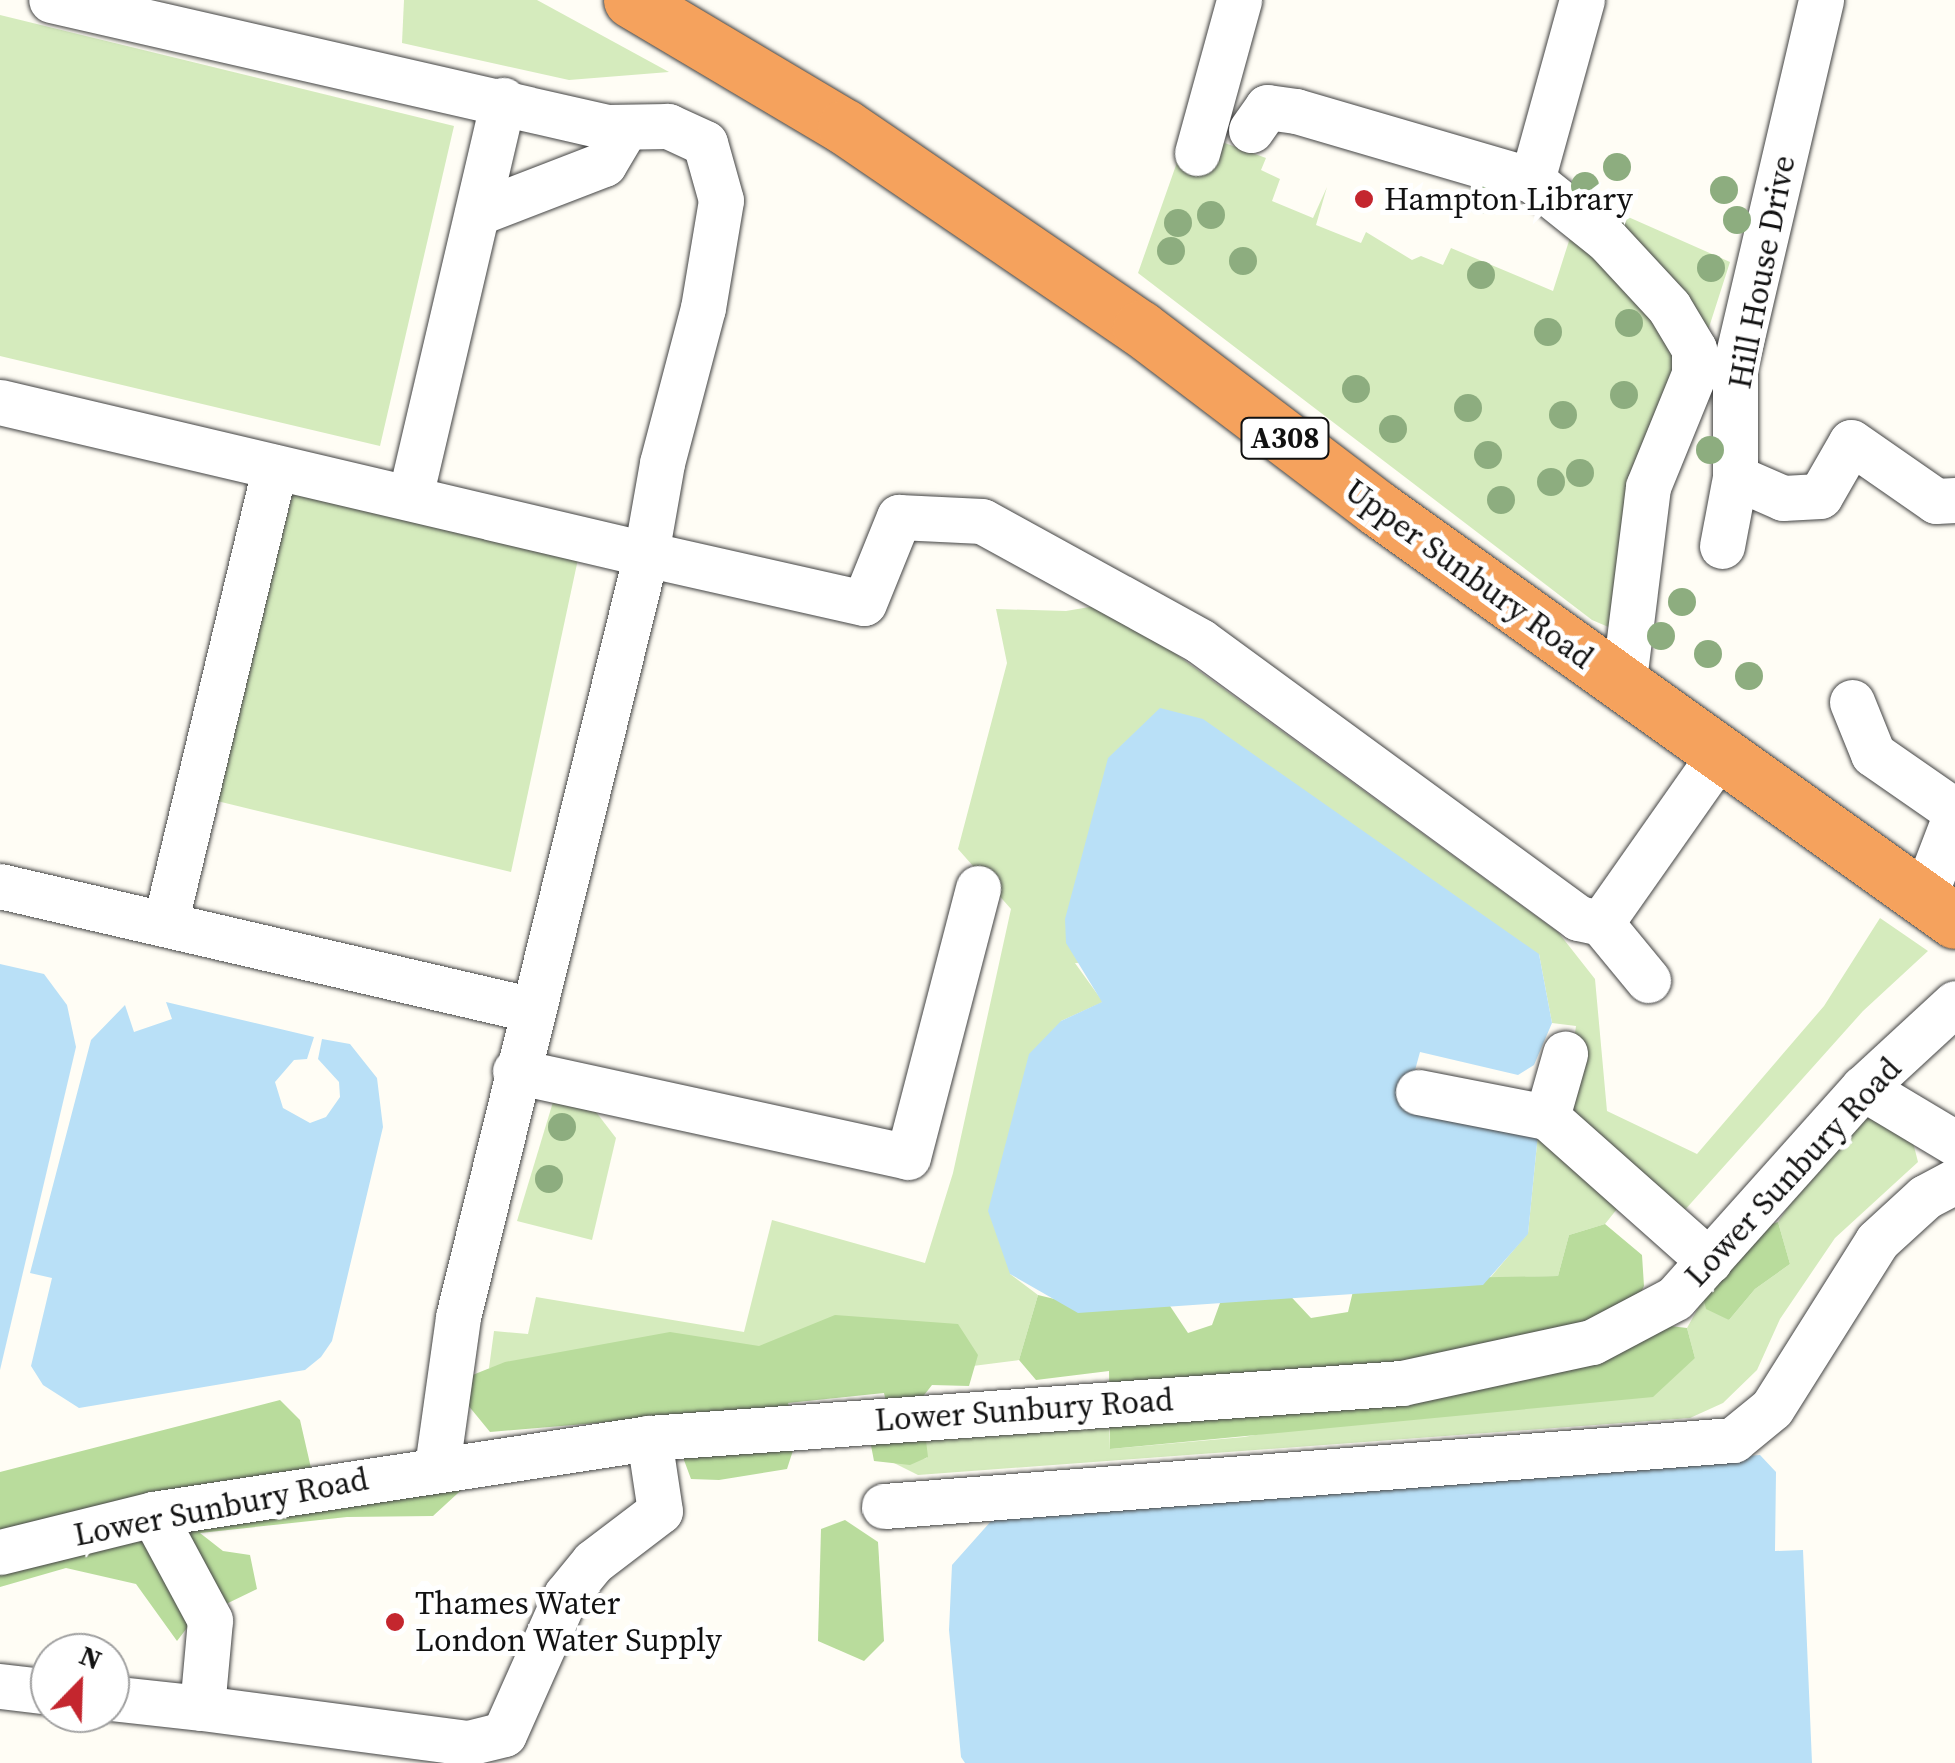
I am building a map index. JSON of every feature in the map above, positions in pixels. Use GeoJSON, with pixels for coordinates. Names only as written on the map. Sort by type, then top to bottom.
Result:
{"type":"FeatureCollection","features":[{"type":"Feature","properties":{"kind":"highway","name":"Upper Sunbury Road"},"geometry":{"type":"LineString","coordinates":[[631,0],[845,128],[1124,317],[1624,687],[1939,911]]}},
{"type":"Feature","properties":{"kind":"street"},"geometry":{"type":"LineString","coordinates":[[51,0],[626,127],[668,126],[705,142],[721,200],[703,308],[662,463],[646,554],[529,1009],[458,1317],[437,1467]]}},
{"type":"Feature","properties":{"kind":"street"},"geometry":{"type":"LineString","coordinates":[[1197,153],[1239,0]]}},
{"type":"Feature","properties":{"kind":"street"},"geometry":{"type":"LineString","coordinates":[[1532,180],[1582,0]]}},
{"type":"Feature","properties":{"kind":"street","name":"Hill House Drive"},"geometry":{"type":"LineString","coordinates":[[1722,546],[1735,477],[1736,367],[1821,0]]}},
{"type":"Feature","properties":{"kind":"street"},"geometry":{"type":"LineString","coordinates":[[410,498],[503,100]]}},
{"type":"Feature","properties":{"kind":"street"},"geometry":{"type":"LineString","coordinates":[[1251,130],[1266,108],[1296,111],[1532,180],[1607,240],[1669,307],[1694,348],[1694,374],[1648,486],[1624,687]]}},
{"type":"Feature","properties":{"kind":"street"},"geometry":{"type":"LineString","coordinates":[[476,213],[604,164],[626,127]]}},
{"type":"Feature","properties":{"kind":"street"},"geometry":{"type":"LineString","coordinates":[[0,402],[864,603],[899,517],[982,521],[1200,641],[1578,918],[1601,923],[1648,980]]}},
{"type":"Feature","properties":{"kind":"street"},"geometry":{"type":"LineString","coordinates":[[1735,477],[1783,498],[1820,496],[1851,442],[1936,501],[1955,500]]}},
{"type":"Feature","properties":{"kind":"street"},"geometry":{"type":"LineString","coordinates":[[166,924],[274,467]]}},
{"type":"Feature","properties":{"kind":"street"},"geometry":{"type":"LineString","coordinates":[[1852,702],[1872,754],[1955,813],[1939,911]]}},
{"type":"Feature","properties":{"kind":"street"},"geometry":{"type":"LineString","coordinates":[[1601,923],[1719,755]]}},
{"type":"Feature","properties":{"kind":"street"},"geometry":{"type":"LineString","coordinates":[[0,886],[529,1009]]}},
{"type":"Feature","properties":{"kind":"street"},"geometry":{"type":"LineString","coordinates":[[515,1071],[908,1157],[978,888]]}},
{"type":"Feature","properties":{"kind":"street","name":"Lower Sunbury Road"},"geometry":{"type":"LineString","coordinates":[[0,1552],[153,1514],[437,1467],[649,1438],[1402,1383],[1592,1342],[1675,1298],[1863,1088],[1946,1020]]}},
{"type":"Feature","properties":{"kind":"street"},"geometry":{"type":"LineString","coordinates":[[1549,1110],[1565,1054]]}},
{"type":"Feature","properties":{"kind":"street"},"geometry":{"type":"LineString","coordinates":[[1421,1076],[1549,1110],[1709,1261]]}},
{"type":"Feature","properties":{"kind":"street"},"geometry":{"type":"LineString","coordinates":[[1863,1088],[1955,1143]]}},
{"type":"Feature","properties":{"kind":"street"},"geometry":{"type":"LineString","coordinates":[[884,1506],[1733,1440],[1772,1408],[1877,1241],[1925,1197],[1955,1181]]}},
{"type":"Feature","properties":{"kind":"street"},"geometry":{"type":"LineString","coordinates":[[130,1700],[468,1744],[504,1734],[566,1594],[593,1562],[660,1511],[649,1438]]}},
{"type":"Feature","properties":{"kind":"street"},"geometry":{"type":"LineString","coordinates":[[153,1514],[210,1620],[202,1708]]}},
{"type":"Feature","properties":{"kind":"street"},"geometry":{"type":"LineString","coordinates":[[0,1686],[30,1690]]}},
{"type":"Feature","properties":{"kind":"green space"},"geometry":{"type":"Polygon","coordinates":[[[404,0],[537,0],[669,72],[569,80],[402,43],[404,0]]]}},
{"type":"Feature","properties":{"kind":"green space"},"geometry":{"type":"Polygon","coordinates":[[[0,15],[454,126],[380,446],[0,356],[0,15]]]}},
{"type":"Feature","properties":{"kind":"green space"},"geometry":{"type":"Polygon","coordinates":[[[1200,134],[1266,158],[1261,170],[1280,179],[1272,201],[1313,218],[1327,187],[1316,225],[1361,243],[1366,232],[1412,260],[1421,256],[1443,265],[1451,248],[1553,291],[1583,197],[1730,262],[1694,374],[1632,637],[1592,620],[1138,273],[1181,151],[1200,134]]]}},
{"type":"Feature","properties":{"kind":"green space"},"geometry":{"type":"Polygon","coordinates":[[[293,493],[578,559],[511,872],[213,800],[293,493]]]}},
{"type":"Feature","properties":{"kind":"green space"},"geometry":{"type":"Polygon","coordinates":[[[1107,604],[1558,932],[1595,979],[1607,1111],[1697,1154],[1824,1006],[1880,918],[1928,951],[1863,1011],[1683,1212],[1574,1123],[1566,1096],[1576,1026],[1552,1023],[1539,954],[1075,963],[1103,1002],[1061,1021],[1010,1274],[1038,1295],[1019,1360],[965,1367],[489,1368],[494,1331],[528,1334],[536,1297],[744,1332],[772,1220],[925,1263],[953,1173],[1011,909],[958,849],[1007,663],[996,609],[1066,611],[1107,604]]]}},
{"type":"Feature","properties":{"kind":"green space"},"geometry":{"type":"Polygon","coordinates":[[[553,1102],[596,1112],[616,1138],[592,1240],[517,1221],[553,1102]]]}},
{"type":"Feature","properties":{"kind":"green space"},"geometry":{"type":"Polygon","coordinates":[[[1889,1116],[1912,1138],[1918,1162],[1835,1238],[1780,1319],[1757,1370],[1723,1403],[1690,1418],[918,1475],[894,1463],[927,1458],[924,1440],[1109,1425],[1110,1449],[1244,1437],[1695,1358],[1687,1328],[1703,1299],[1729,1320],[1755,1289],[1790,1264],[1778,1222],[1825,1151],[1864,1118],[1889,1116]]]}},
{"type":"Feature","properties":{"kind":"green space"},"geometry":{"type":"Polygon","coordinates":[[[1538,1134],[1617,1209],[1605,1224],[1569,1235],[1558,1276],[1490,1278],[1528,1233],[1538,1134]]]}},
{"type":"Feature","properties":{"kind":"green space"},"geometry":{"type":"Polygon","coordinates":[[[1778,1222],[1790,1264],[1755,1289],[1729,1320],[1706,1309],[1702,1292],[1752,1231],[1778,1222]]]}},
{"type":"Feature","properties":{"kind":"green space"},"geometry":{"type":"Polygon","coordinates":[[[1605,1224],[1642,1255],[1644,1286],[1634,1308],[1654,1324],[1687,1328],[1695,1358],[1653,1397],[1110,1449],[1109,1371],[1036,1380],[1019,1360],[1038,1295],[1075,1304],[1164,1297],[1188,1333],[1212,1325],[1224,1292],[1281,1286],[1311,1318],[1348,1312],[1354,1287],[1396,1279],[1558,1276],[1569,1235],[1605,1224]]]}},
{"type":"Feature","properties":{"kind":"green space"},"geometry":{"type":"Polygon","coordinates":[[[835,1315],[958,1324],[978,1355],[969,1386],[932,1385],[921,1399],[928,1457],[910,1465],[874,1461],[869,1435],[887,1407],[884,1393],[788,1403],[797,1438],[787,1469],[719,1480],[691,1479],[668,1417],[490,1432],[463,1399],[470,1376],[505,1362],[670,1332],[759,1346],[835,1315]]]}},
{"type":"Feature","properties":{"kind":"green space"},"geometry":{"type":"Polygon","coordinates":[[[280,1400],[300,1420],[311,1468],[470,1482],[433,1516],[347,1517],[200,1533],[223,1551],[250,1555],[257,1589],[193,1620],[177,1641],[136,1584],[66,1568],[0,1587],[0,1472],[280,1400]]]}},
{"type":"Feature","properties":{"kind":"green space"},"geometry":{"type":"Polygon","coordinates":[[[845,1520],[878,1542],[884,1641],[864,1661],[818,1641],[821,1529],[845,1520]]]}},
{"type":"Feature","properties":{"kind":"water"},"geometry":{"type":"Polygon","coordinates":[[[1160,708],[1203,719],[1539,954],[1552,1023],[1534,1065],[1518,1075],[1420,1052],[1406,1103],[1538,1134],[1528,1234],[1483,1285],[1078,1313],[1010,1274],[988,1211],[1029,1054],[1061,1021],[1102,1002],[1066,943],[1065,919],[1108,758],[1160,708]]]}},
{"type":"Feature","properties":{"kind":"water"},"geometry":{"type":"Polygon","coordinates":[[[0,964],[44,974],[67,1005],[76,1047],[0,1370],[0,964]]]}},
{"type":"Feature","properties":{"kind":"water"},"geometry":{"type":"Polygon","coordinates":[[[166,1002],[314,1037],[307,1059],[294,1060],[275,1082],[283,1108],[310,1123],[326,1117],[340,1097],[339,1082],[318,1059],[322,1039],[350,1044],[377,1078],[383,1127],[332,1341],[321,1357],[305,1370],[79,1408],[43,1385],[31,1366],[52,1278],[30,1273],[91,1040],[125,1005],[134,1032],[172,1019],[166,1002]]]}},
{"type":"Feature","properties":{"kind":"water"},"geometry":{"type":"Polygon","coordinates":[[[1760,1455],[1776,1472],[1775,1551],[1803,1550],[1812,1763],[965,1763],[961,1757],[949,1630],[952,1565],[1000,1511],[1760,1455]]]}},
{"type":"Feature","properties":{"kind":"place","name":"Hampton Library"},"geometry":{"type":"Point","coordinates":[1364,199]}},
{"type":"Feature","properties":{"kind":"place","name":"Thames Water London Water Supply"},"geometry":{"type":"Point","coordinates":[395,1622]}}]}
